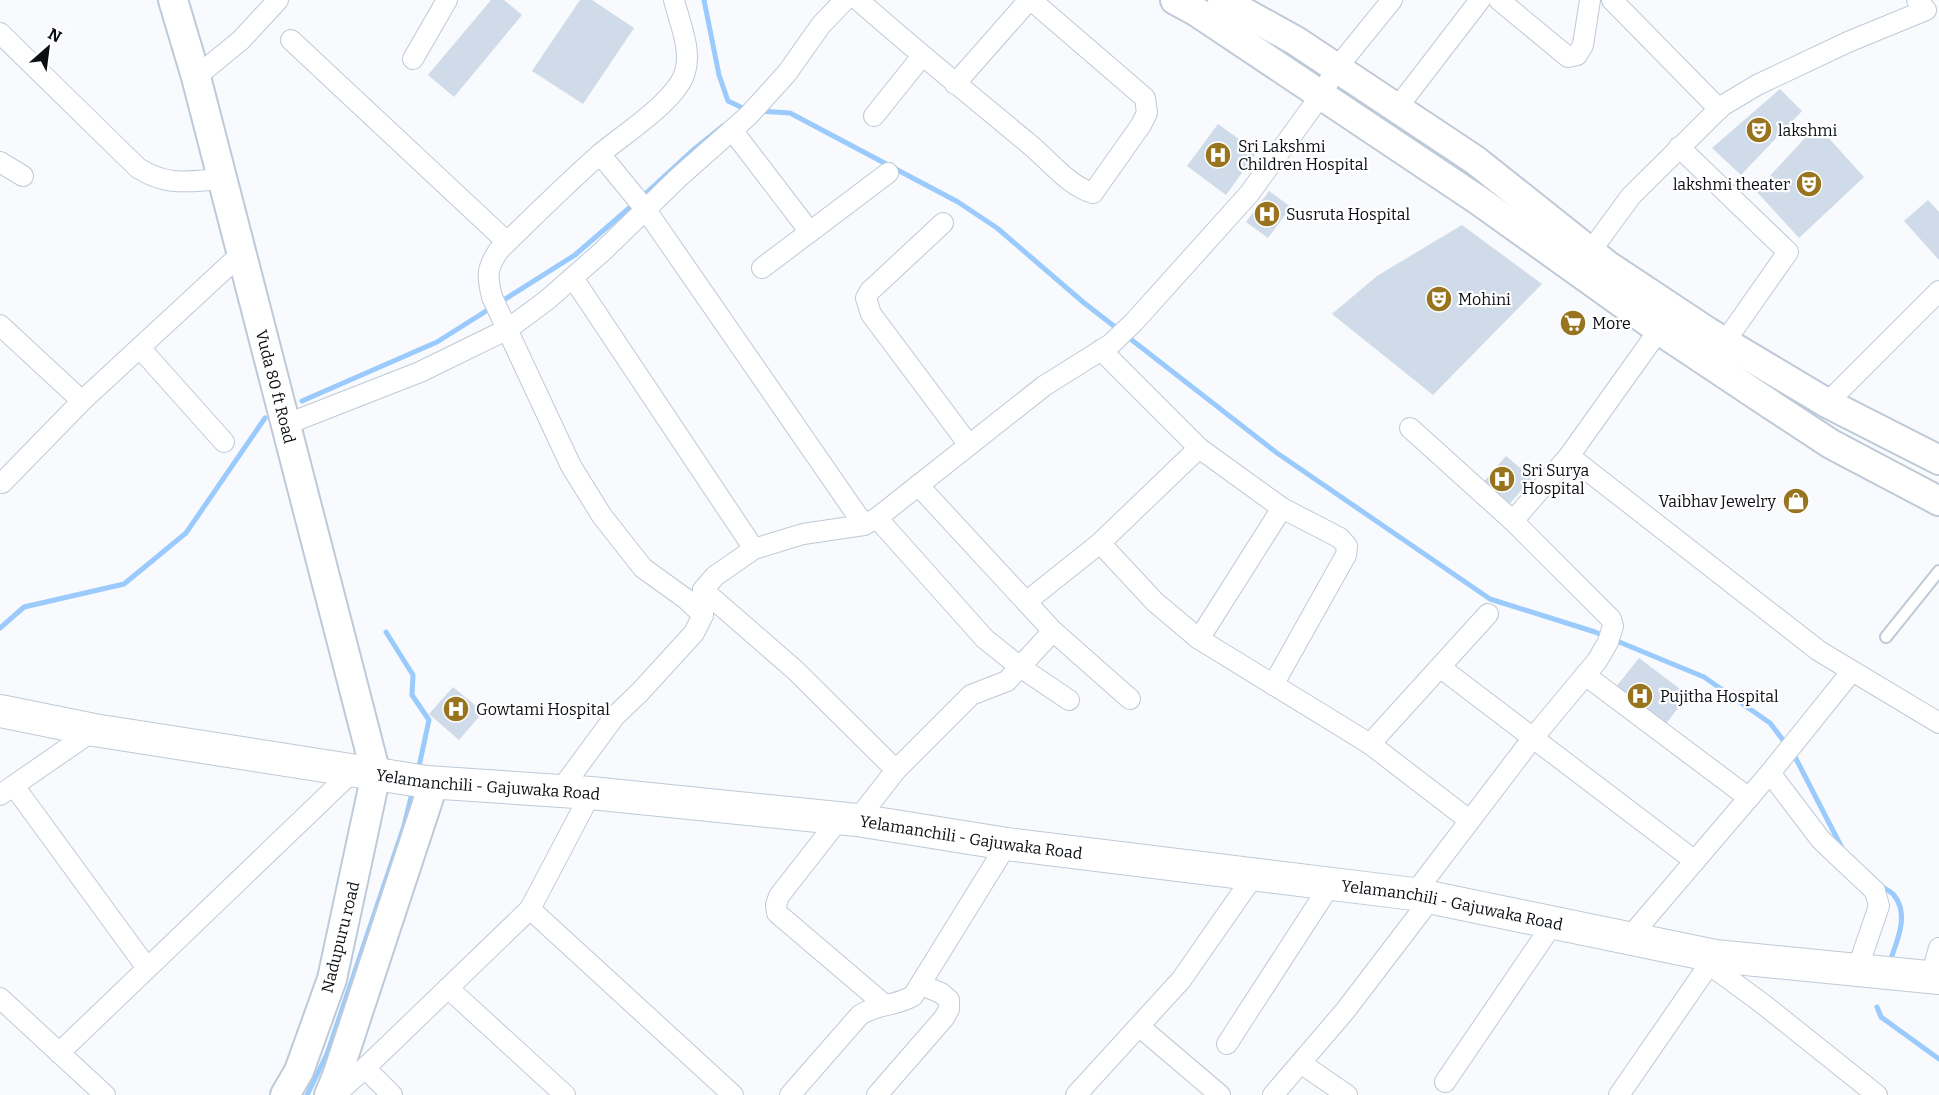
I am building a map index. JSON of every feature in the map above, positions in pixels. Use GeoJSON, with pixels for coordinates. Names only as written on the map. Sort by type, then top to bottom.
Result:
{"type":"FeatureCollection","features":[{"type":"Feature","properties":{"kind":"main road","name":"Vuda 80 ft Road"},"geometry":{"type":"LineString","coordinates":[[173,0],[196,77],[240,254],[287,424],[372,773]]}},
{"type":"Feature","properties":{"kind":"main road"},"geometry":{"type":"LineString","coordinates":[[1175,0],[1197,12],[1478,200],[1659,330],[1831,444],[1939,501]]}},
{"type":"Feature","properties":{"kind":"main road"},"geometry":{"type":"LineString","coordinates":[[1222,0],[1296,41],[1475,160],[1607,266],[1724,343],[1827,403],[1939,460]]}},
{"type":"Feature","properties":{"kind":"main road","name":"Yelamanchili - Gajuwaka Road"},"geometry":{"type":"LineString","coordinates":[[0,711],[94,730],[431,782],[591,793],[848,819],[1007,844],[1332,882],[1423,895],[1629,938],[1713,961],[1857,970],[1936,968]]}},
{"type":"Feature","properties":{"kind":"main road","name":"Nadupuru road"},"geometry":{"type":"LineString","coordinates":[[292,1083],[332,979],[372,773]]}},
{"type":"Feature","properties":{"kind":"main road"},"geometry":{"type":"LineString","coordinates":[[292,1083],[332,1091],[431,782]]}},
{"type":"Feature","properties":{"kind":"street"},"geometry":{"type":"LineString","coordinates":[[196,77],[241,40],[278,0]]}},
{"type":"Feature","properties":{"kind":"street"},"geometry":{"type":"LineString","coordinates":[[413,59],[447,0]]}},
{"type":"Feature","properties":{"kind":"street"},"geometry":{"type":"LineString","coordinates":[[674,0],[687,56],[686,72],[680,84],[667,100],[600,154],[507,242],[491,262],[488,276],[492,297],[572,466],[602,516],[643,568],[686,599],[703,615]]}},
{"type":"Feature","properties":{"kind":"street"},"geometry":{"type":"LineString","coordinates":[[287,424],[420,372],[508,329],[573,278],[679,177],[748,116],[787,73],[821,26],[844,0]]}},
{"type":"Feature","properties":{"kind":"street"},"geometry":{"type":"LineString","coordinates":[[858,0],[955,84],[1030,144],[1082,190],[1093,193],[1148,113],[1145,98],[1030,0],[955,84]]}},
{"type":"Feature","properties":{"kind":"street"},"geometry":{"type":"LineString","coordinates":[[559,792],[615,716],[694,633],[703,615],[703,590],[715,576],[754,549],[803,534],[870,521],[1044,386],[1106,347],[1134,322],[1249,194],[1321,95],[1336,69],[1392,0]]}},
{"type":"Feature","properties":{"kind":"street"},"geometry":{"type":"LineString","coordinates":[[1397,108],[1480,0]]}},
{"type":"Feature","properties":{"kind":"street"},"geometry":{"type":"LineString","coordinates":[[1499,0],[1568,57],[1577,55],[1583,45],[1590,0]]}},
{"type":"Feature","properties":{"kind":"street"},"geometry":{"type":"LineString","coordinates":[[1612,0],[1719,109]]}},
{"type":"Feature","properties":{"kind":"street"},"geometry":{"type":"LineString","coordinates":[[1590,252],[1631,196],[1719,109],[1757,85],[1927,5]]}},
{"type":"Feature","properties":{"kind":"street"},"geometry":{"type":"LineString","coordinates":[[0,33],[138,168],[152,177],[168,182],[222,179]]}},
{"type":"Feature","properties":{"kind":"street"},"geometry":{"type":"LineString","coordinates":[[291,40],[507,242]]}},
{"type":"Feature","properties":{"kind":"street"},"geometry":{"type":"LineString","coordinates":[[874,116],[922,56]]}},
{"type":"Feature","properties":{"kind":"street"},"geometry":{"type":"LineString","coordinates":[[732,130],[810,232]]}},
{"type":"Feature","properties":{"kind":"street"},"geometry":{"type":"LineString","coordinates":[[1679,147],[1788,252],[1724,343]]}},
{"type":"Feature","properties":{"kind":"street"},"geometry":{"type":"LineString","coordinates":[[600,154],[646,210],[870,521],[976,630],[1020,667],[1069,700]]}},
{"type":"Feature","properties":{"kind":"street"},"geometry":{"type":"LineString","coordinates":[[0,162],[23,176]]}},
{"type":"Feature","properties":{"kind":"street"},"geometry":{"type":"LineString","coordinates":[[762,268],[888,173]]}},
{"type":"Feature","properties":{"kind":"street"},"geometry":{"type":"LineString","coordinates":[[943,223],[870,291],[866,298],[871,314],[969,445]]}},
{"type":"Feature","properties":{"kind":"street"},"geometry":{"type":"LineString","coordinates":[[1,483],[82,401],[240,254]]}},
{"type":"Feature","properties":{"kind":"street"},"geometry":{"type":"LineString","coordinates":[[573,278],[754,549]]}},
{"type":"Feature","properties":{"kind":"street"},"geometry":{"type":"LineString","coordinates":[[1827,403],[1939,291]]}},
{"type":"Feature","properties":{"kind":"street"},"geometry":{"type":"LineString","coordinates":[[0,325],[82,401]]}},
{"type":"Feature","properties":{"kind":"street"},"geometry":{"type":"LineString","coordinates":[[1513,521],[1569,456],[1659,330]]}},
{"type":"Feature","properties":{"kind":"street"},"geometry":{"type":"LineString","coordinates":[[1106,347],[1200,448],[1282,508],[1340,538],[1347,546],[1346,555],[1273,685]]}},
{"type":"Feature","properties":{"kind":"street"},"geometry":{"type":"LineString","coordinates":[[140,348],[224,442]]}},
{"type":"Feature","properties":{"kind":"street"},"geometry":{"type":"LineString","coordinates":[[1273,1095],[1302,1064],[1345,1011],[1423,895],[1468,820],[1597,661],[1610,634],[1611,619],[1513,521],[1410,428]]}},
{"type":"Feature","properties":{"kind":"street"},"geometry":{"type":"LineString","coordinates":[[1026,602],[1100,543],[1200,448]]}},
{"type":"Feature","properties":{"kind":"street"},"geometry":{"type":"LineString","coordinates":[[1569,456],[1819,651],[1932,721],[1939,723]]}},
{"type":"Feature","properties":{"kind":"street"},"geometry":{"type":"LineString","coordinates":[[918,485],[1053,631],[1131,699]]}},
{"type":"Feature","properties":{"kind":"street"},"geometry":{"type":"LineString","coordinates":[[1199,639],[1282,508]]}},
{"type":"Feature","properties":{"kind":"street"},"geometry":{"type":"LineString","coordinates":[[1100,543],[1155,602],[1199,639],[1370,744],[1468,820]]}},
{"type":"Feature","properties":{"kind":"street"},"geometry":{"type":"LineString","coordinates":[[703,590],[795,670],[896,770]]}},
{"type":"Feature","properties":{"kind":"street"},"geometry":{"type":"LineString","coordinates":[[1370,744],[1488,614]]}},
{"type":"Feature","properties":{"kind":"street"},"geometry":{"type":"LineString","coordinates":[[885,1005],[777,913],[776,905],[779,896],[848,819],[971,695],[1007,681],[1053,631]]}},
{"type":"Feature","properties":{"kind":"street"},"geometry":{"type":"LineString","coordinates":[[1441,668],[1695,861]]}},
{"type":"Feature","properties":{"kind":"street"},"geometry":{"type":"LineString","coordinates":[[1629,938],[1770,773],[1852,671]]}},
{"type":"Feature","properties":{"kind":"street"},"geometry":{"type":"LineString","coordinates":[[1585,675],[1749,798]]}},
{"type":"Feature","properties":{"kind":"street"},"geometry":{"type":"LineString","coordinates":[[94,730],[7,791],[147,968]]}},
{"type":"Feature","properties":{"kind":"street"},"geometry":{"type":"LineString","coordinates":[[59,1053],[147,968],[372,773]]}},
{"type":"Feature","properties":{"kind":"street"},"geometry":{"type":"LineString","coordinates":[[1770,773],[1821,840],[1875,891],[1879,906],[1857,970]]}},
{"type":"Feature","properties":{"kind":"street"},"geometry":{"type":"LineString","coordinates":[[332,1091],[365,1068],[530,909],[591,793]]}},
{"type":"Feature","properties":{"kind":"street"},"geometry":{"type":"LineString","coordinates":[[790,1095],[860,1015],[872,1007],[901,1003],[913,996],[1007,844]]}},
{"type":"Feature","properties":{"kind":"street"},"geometry":{"type":"LineString","coordinates":[[1081,1094],[1180,980],[1255,874]]}},
{"type":"Feature","properties":{"kind":"street"},"geometry":{"type":"LineString","coordinates":[[1227,1044],[1332,882]]}},
{"type":"Feature","properties":{"kind":"street"},"geometry":{"type":"LineString","coordinates":[[530,909],[733,1095]]}},
{"type":"Feature","properties":{"kind":"street"},"geometry":{"type":"LineString","coordinates":[[1445,1082],[1554,922]]}},
{"type":"Feature","properties":{"kind":"street"},"geometry":{"type":"LineString","coordinates":[[1618,1095],[1713,961],[1877,1095]]}},
{"type":"Feature","properties":{"kind":"street"},"geometry":{"type":"LineString","coordinates":[[877,1095],[944,1018],[949,1009],[949,1000],[941,993],[921,985]]}},
{"type":"Feature","properties":{"kind":"street"},"geometry":{"type":"LineString","coordinates":[[448,988],[565,1095]]}},
{"type":"Feature","properties":{"kind":"street"},"geometry":{"type":"LineString","coordinates":[[0,998],[105,1095]]}},
{"type":"Feature","properties":{"kind":"street"},"geometry":{"type":"LineString","coordinates":[[1140,1027],[1220,1095]]}},
{"type":"Feature","properties":{"kind":"street"},"geometry":{"type":"LineString","coordinates":[[1302,1064],[1347,1095]]}},
{"type":"Feature","properties":{"kind":"street"},"geometry":{"type":"LineString","coordinates":[[365,1068],[392,1095]]}},
{"type":"Feature","properties":{"kind":"lane"},"geometry":{"type":"LineString","coordinates":[[1886,637],[1939,571]]}},
{"type":"Feature","properties":{"kind":"building"},"geometry":{"type":"Polygon","coordinates":[[[491,0],[504,0],[522,15],[454,97],[428,75],[491,0]]]}},
{"type":"Feature","properties":{"kind":"building"},"geometry":{"type":"Polygon","coordinates":[[[580,0],[592,0],[634,28],[583,104],[532,71],[580,0]]]}},
{"type":"Feature","properties":{"kind":"building","name":"lakshmi"},"geometry":{"type":"Polygon","coordinates":[[[1780,89],[1802,111],[1741,175],[1712,148],[1780,89]]]}},
{"type":"Feature","properties":{"kind":"building"},"geometry":{"type":"Polygon","coordinates":[[[1218,124],[1257,152],[1226,195],[1187,166],[1218,124]]]}},
{"type":"Feature","properties":{"kind":"building","name":"lakshmi theater"},"geometry":{"type":"Polygon","coordinates":[[[1817,125],[1864,177],[1799,238],[1756,191],[1817,125]]]}},
{"type":"Feature","properties":{"kind":"building"},"geometry":{"type":"Polygon","coordinates":[[[1269,191],[1291,207],[1268,238],[1246,222],[1269,191]]]}},
{"type":"Feature","properties":{"kind":"building"},"geometry":{"type":"Polygon","coordinates":[[[1928,200],[1939,212],[1939,260],[1904,221],[1928,200]]]}},
{"type":"Feature","properties":{"kind":"building","name":"Mohini"},"geometry":{"type":"Polygon","coordinates":[[[1462,225],[1542,284],[1433,395],[1332,314],[1377,276],[1462,225]]]}},
{"type":"Feature","properties":{"kind":"building"},"geometry":{"type":"Polygon","coordinates":[[[1506,456],[1532,478],[1506,508],[1480,486],[1506,456]]]}},
{"type":"Feature","properties":{"kind":"building"},"geometry":{"type":"Polygon","coordinates":[[[1639,658],[1688,695],[1665,725],[1616,687],[1639,658]]]}},
{"type":"Feature","properties":{"kind":"building"},"geometry":{"type":"Polygon","coordinates":[[[453,687],[483,712],[459,740],[429,714],[453,687]]]}},
{"type":"Feature","properties":{"kind":"waterway"},"geometry":{"type":"LineString","coordinates":[[704,0],[719,75],[728,101],[747,110]]}},
{"type":"Feature","properties":{"kind":"waterway"},"geometry":{"type":"LineString","coordinates":[[759,111],[790,113],[958,202],[997,228],[1083,302],[1277,453],[1490,599],[1595,632],[1704,677],[1770,723],[1786,744]]}},
{"type":"Feature","properties":{"kind":"waterway"},"geometry":{"type":"LineString","coordinates":[[642,197],[723,126]]}},
{"type":"Feature","properties":{"kind":"waterway"},"geometry":{"type":"LineString","coordinates":[[302,401],[437,342],[575,255],[635,203]]}},
{"type":"Feature","properties":{"kind":"waterway"},"geometry":{"type":"LineString","coordinates":[[0,628],[24,607],[124,584],[186,533],[265,418]]}},
{"type":"Feature","properties":{"kind":"waterway"},"geometry":{"type":"LineString","coordinates":[[386,632],[413,675],[412,695],[429,720],[418,771]]}},
{"type":"Feature","properties":{"kind":"waterway"},"geometry":{"type":"LineString","coordinates":[[1792,751],[1843,850]]}},
{"type":"Feature","properties":{"kind":"waterway"},"geometry":{"type":"LineString","coordinates":[[307,1095],[327,1054],[404,826],[413,789]]}},
{"type":"Feature","properties":{"kind":"waterway"},"geometry":{"type":"LineString","coordinates":[[1880,886],[1893,894],[1901,910],[1900,929],[1889,964]]}},
{"type":"Feature","properties":{"kind":"waterway"},"geometry":{"type":"LineString","coordinates":[[1877,1007],[1881,1017],[1939,1059]]}},
{"type":"Feature","properties":{"kind":"place","name":"lakshmi"},"geometry":{"type":"Point","coordinates":[1759,130]}},
{"type":"Feature","properties":{"kind":"place","name":"Sri Lakshmi Children Hospital"},"geometry":{"type":"Point","coordinates":[1218,155]}},
{"type":"Feature","properties":{"kind":"place","name":"lakshmi theater"},"geometry":{"type":"Point","coordinates":[1809,184]}},
{"type":"Feature","properties":{"kind":"place","name":"Susruta Hospital"},"geometry":{"type":"Point","coordinates":[1267,214]}},
{"type":"Feature","properties":{"kind":"place","name":"Mohini"},"geometry":{"type":"Point","coordinates":[1439,299]}},
{"type":"Feature","properties":{"kind":"place","name":"More"},"geometry":{"type":"Point","coordinates":[1573,323]}},
{"type":"Feature","properties":{"kind":"place","name":"Sri Surya Hospital"},"geometry":{"type":"Point","coordinates":[1502,479]}},
{"type":"Feature","properties":{"kind":"place","name":"Vaibhav Jewelry"},"geometry":{"type":"Point","coordinates":[1796,501]}},
{"type":"Feature","properties":{"kind":"place","name":"Pujitha Hospital"},"geometry":{"type":"Point","coordinates":[1640,696]}},
{"type":"Feature","properties":{"kind":"place","name":"Gowtami Hospital"},"geometry":{"type":"Point","coordinates":[456,709]}}]}
